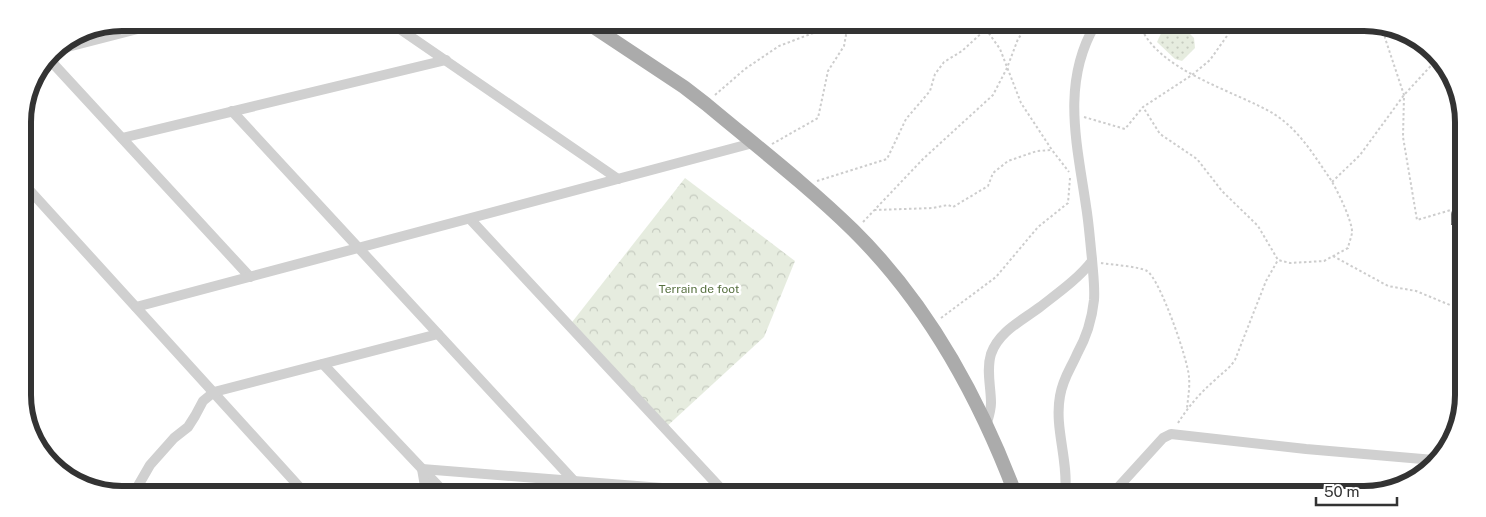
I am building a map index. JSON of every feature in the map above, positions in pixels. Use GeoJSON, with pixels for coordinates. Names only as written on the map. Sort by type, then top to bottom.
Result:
{"type":"FeatureCollection","features":[{"type":"Feature","properties":{"kind":"main road"},"geometry":{"type":"LineString","coordinates":[[601,31],[684,86],[706,104],[854,231],[892,272],[931,325],[986,426],[1012,486]]}},
{"type":"Feature","properties":{"kind":"street"},"geometry":{"type":"LineString","coordinates":[[72,47],[131,31]]}},
{"type":"Feature","properties":{"kind":"street"},"geometry":{"type":"LineString","coordinates":[[403,31],[618,179]]}},
{"type":"Feature","properties":{"kind":"street"},"geometry":{"type":"LineString","coordinates":[[1065,486],[1065,464],[1059,419],[1059,399],[1062,382],[1077,356],[1089,326],[1094,301],[1092,261],[1086,205],[1080,178],[1073,92],[1088,36],[1091,31]]}},
{"type":"Feature","properties":{"kind":"street"},"geometry":{"type":"LineString","coordinates":[[122,138],[446,60]]}},
{"type":"Feature","properties":{"kind":"street"},"geometry":{"type":"LineString","coordinates":[[53,63],[250,277]]}},
{"type":"Feature","properties":{"kind":"street"},"geometry":{"type":"LineString","coordinates":[[232,111],[574,481]]}},
{"type":"Feature","properties":{"kind":"street"},"geometry":{"type":"LineString","coordinates":[[136,308],[618,179],[757,147]]}},
{"type":"Feature","properties":{"kind":"street"},"geometry":{"type":"LineString","coordinates":[[31,192],[299,486]]}},
{"type":"Feature","properties":{"kind":"street"},"geometry":{"type":"LineString","coordinates":[[470,219],[718,486]]}},
{"type":"Feature","properties":{"kind":"street"},"geometry":{"type":"LineString","coordinates":[[986,426],[991,403],[988,373],[990,360],[996,344],[1006,331],[1049,300],[1085,270],[1092,261]]}},
{"type":"Feature","properties":{"kind":"street"},"geometry":{"type":"LineString","coordinates":[[139,486],[150,465],[174,438],[188,427],[203,401],[214,392],[438,334]]}},
{"type":"Feature","properties":{"kind":"street"},"geometry":{"type":"LineString","coordinates":[[323,364],[438,486]]}},
{"type":"Feature","properties":{"kind":"street"},"geometry":{"type":"LineString","coordinates":[[1119,486],[1163,438],[1171,434],[1306,449],[1428,459]]}},
{"type":"Feature","properties":{"kind":"street"},"geometry":{"type":"LineString","coordinates":[[422,469],[637,486]]}},
{"type":"Feature","properties":{"kind":"street"},"geometry":{"type":"LineString","coordinates":[[422,469],[425,486]]}},
{"type":"Feature","properties":{"kind":"path"},"geometry":{"type":"LineString","coordinates":[[706,104],[745,69],[779,46],[819,31]]}},
{"type":"Feature","properties":{"kind":"path"},"geometry":{"type":"LineString","coordinates":[[757,147],[818,118],[828,71],[844,46],[847,31]]}},
{"type":"Feature","properties":{"kind":"path"},"geometry":{"type":"LineString","coordinates":[[803,186],[887,159],[906,119],[930,91],[935,74],[944,62],[962,51],[984,31]]}},
{"type":"Feature","properties":{"kind":"path"},"geometry":{"type":"LineString","coordinates":[[931,325],[996,277],[1038,227],[1068,203],[1071,173],[1052,150],[1021,103],[1000,49],[987,31]]}},
{"type":"Feature","properties":{"kind":"path"},"geometry":{"type":"LineString","coordinates":[[854,231],[923,159],[993,95],[1007,68],[1018,39],[1024,31]]}},
{"type":"Feature","properties":{"kind":"path"},"geometry":{"type":"LineString","coordinates":[[1142,31],[1144,36],[1157,50],[1192,75],[1274,114],[1292,128],[1308,146],[1338,191],[1352,232],[1348,248],[1324,261],[1290,263],[1278,260],[1258,226],[1222,191],[1197,159],[1160,134],[1143,107]]}},
{"type":"Feature","properties":{"kind":"path"},"geometry":{"type":"LineString","coordinates":[[1074,113],[1125,129],[1143,107],[1192,75],[1214,55],[1231,31]]}},
{"type":"Feature","properties":{"kind":"path"},"geometry":{"type":"LineString","coordinates":[[1385,34],[1385,38],[1404,95],[1403,137],[1417,220],[1455,209]]}},
{"type":"Feature","properties":{"kind":"path"},"geometry":{"type":"LineString","coordinates":[[1332,182],[1360,155],[1404,95],[1433,64]]}},
{"type":"Feature","properties":{"kind":"path"},"geometry":{"type":"LineString","coordinates":[[874,210],[933,208],[948,205],[953,207],[988,186],[994,173],[1008,161],[1037,151],[1052,150]]}},
{"type":"Feature","properties":{"kind":"path"},"geometry":{"type":"LineString","coordinates":[[1333,256],[1388,286],[1416,291],[1455,306]]}},
{"type":"Feature","properties":{"kind":"path"},"geometry":{"type":"LineString","coordinates":[[1171,434],[1187,408],[1215,380],[1228,370],[1235,360],[1266,281],[1278,260]]}},
{"type":"Feature","properties":{"kind":"path"},"geometry":{"type":"LineString","coordinates":[[1092,261],[1145,270],[1152,275],[1164,299],[1190,376],[1187,408]]}},
{"type":"Feature","properties":{"kind":"green space"},"geometry":{"type":"Polygon","coordinates":[[[1162,31],[1187,31],[1194,38],[1195,48],[1182,61],[1175,59],[1157,42],[1162,31]]]}},
{"type":"Feature","properties":{"kind":"green space","name":"Terrain de foot"},"geometry":{"type":"Polygon","coordinates":[[[685,178],[795,261],[764,337],[665,428],[569,326],[685,178]]]}},
{"type":"Feature","properties":{"kind":"building"},"geometry":{"type":"Polygon","coordinates":[[[1452,212],[1455,212],[1455,222],[1452,222],[1452,212]]]}}]}
